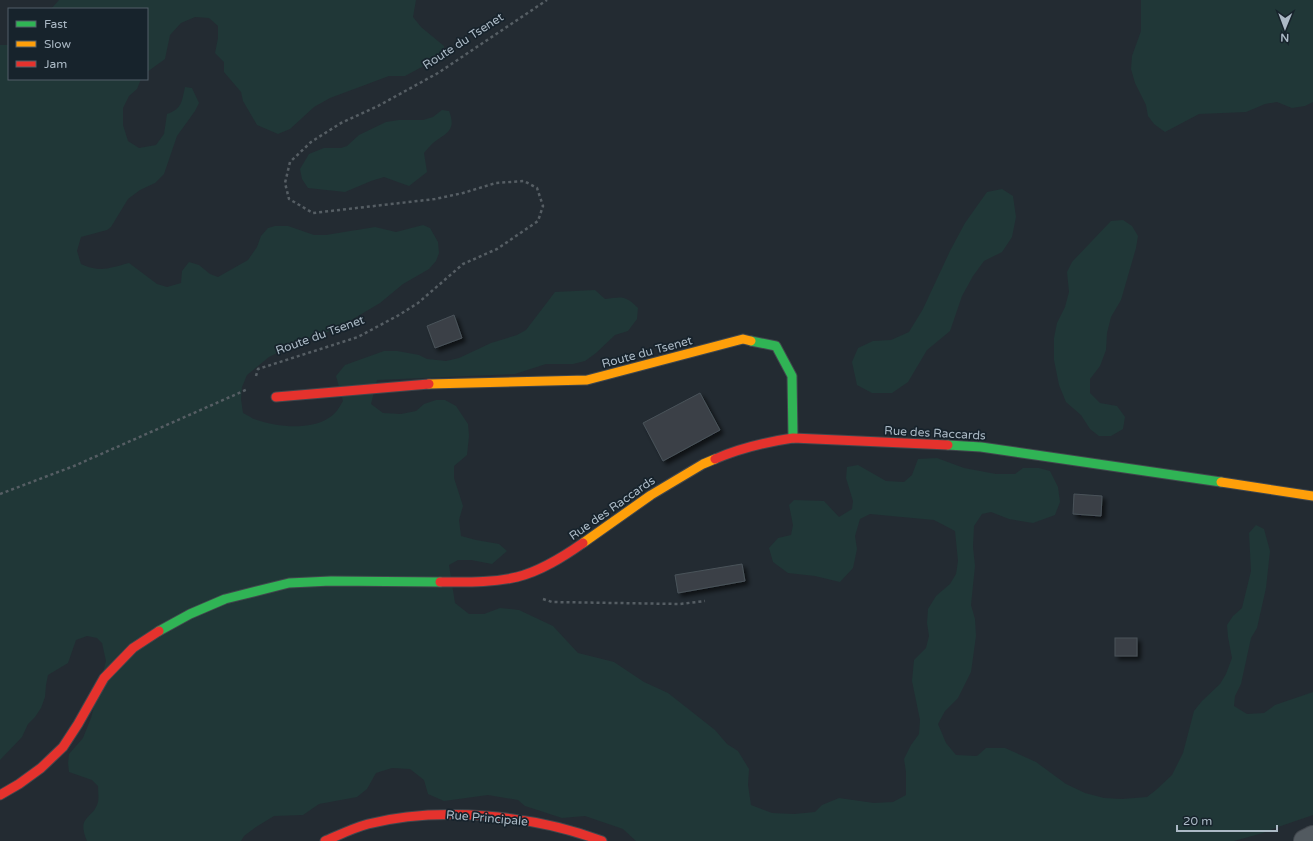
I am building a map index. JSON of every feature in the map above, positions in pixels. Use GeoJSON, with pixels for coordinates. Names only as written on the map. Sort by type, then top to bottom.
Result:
{"type":"FeatureCollection","features":[{"type":"Feature","properties":{"kind":"street","name":"Route du Tsenet"},"geometry":{"type":"LineString","coordinates":[[276,397],[425,384],[587,380],[743,339],[776,346],[792,376],[793,438]]}},
{"type":"Feature","properties":{"kind":"street","name":"Rue des Raccards"},"geometry":{"type":"LineString","coordinates":[[0,795],[19,784],[41,768],[63,747],[104,678],[133,648],[160,630],[190,614],[226,599],[289,583],[331,581],[479,582],[517,577],[560,558],[651,495],[703,464],[734,451],[770,441],[793,438],[981,447],[1313,496]]}},
{"type":"Feature","properties":{"kind":"street","name":"Rue Principale"},"geometry":{"type":"LineString","coordinates":[[325,841],[336,835],[367,825],[400,818],[432,814],[464,814],[552,825],[588,835],[602,841]]}},
{"type":"Feature","properties":{"kind":"street"},"geometry":{"type":"LineString","coordinates":[[1304,841],[1313,837]]}},
{"type":"Feature","properties":{"kind":"path","name":"Route du Tsenet"},"geometry":{"type":"LineString","coordinates":[[252,387],[258,369],[358,337],[400,315],[418,303],[463,264],[497,250],[538,221],[543,206],[537,188],[524,181],[496,183],[463,193],[435,199],[313,214],[289,199],[285,183],[290,162],[311,142],[341,123],[378,106],[438,73],[547,0]]}},
{"type":"Feature","properties":{"kind":"path"},"geometry":{"type":"LineString","coordinates":[[0,494],[74,466],[252,387],[260,394],[276,397]]}},
{"type":"Feature","properties":{"kind":"path"},"geometry":{"type":"LineString","coordinates":[[517,577],[526,594],[552,602],[680,604],[705,601]]}},
{"type":"Feature","properties":{"kind":"green space"},"geometry":{"type":"Polygon","coordinates":[[[59,0],[416,0],[413,17],[421,27],[444,46],[444,55],[405,76],[389,76],[330,98],[314,107],[290,129],[278,134],[257,125],[243,101],[241,92],[224,72],[224,62],[215,53],[218,38],[218,26],[209,18],[195,17],[181,23],[170,35],[165,59],[148,71],[148,8],[52,8],[59,0]]]}},
{"type":"Feature","properties":{"kind":"green space"},"geometry":{"type":"Polygon","coordinates":[[[1141,0],[1313,0],[1313,102],[1305,106],[1292,108],[1277,102],[1265,104],[1246,112],[1199,114],[1165,132],[1154,124],[1148,116],[1146,105],[1135,83],[1131,69],[1132,56],[1141,31],[1141,0]]]}},
{"type":"Feature","properties":{"kind":"green space"},"geometry":{"type":"Polygon","coordinates":[[[0,45],[8,45],[8,80],[141,80],[137,89],[129,96],[123,108],[123,125],[128,141],[139,148],[156,145],[164,134],[167,114],[176,110],[180,104],[185,87],[192,88],[199,103],[177,136],[164,174],[155,183],[140,190],[128,199],[111,227],[107,230],[81,237],[77,251],[81,264],[88,267],[105,269],[129,263],[157,284],[167,287],[181,283],[182,271],[189,262],[199,265],[210,274],[218,277],[248,260],[257,247],[261,236],[268,228],[275,226],[288,226],[314,235],[326,235],[375,227],[396,232],[423,225],[430,228],[438,242],[439,253],[436,261],[429,269],[403,284],[380,303],[338,328],[291,346],[269,357],[247,375],[242,387],[241,399],[243,413],[255,419],[283,426],[312,425],[320,422],[332,415],[343,401],[336,376],[345,365],[384,351],[397,351],[419,355],[427,359],[446,361],[459,358],[491,343],[517,335],[526,330],[555,292],[595,290],[605,299],[623,298],[630,301],[638,308],[637,319],[628,331],[615,335],[585,361],[573,364],[546,364],[515,374],[377,380],[371,404],[383,413],[401,414],[416,411],[424,404],[436,400],[445,400],[456,406],[468,424],[469,436],[467,455],[454,466],[454,478],[463,506],[459,520],[461,536],[499,544],[507,551],[492,564],[471,560],[458,560],[449,565],[455,603],[469,614],[484,614],[500,608],[519,610],[553,626],[578,653],[614,662],[644,682],[668,693],[715,730],[727,744],[738,751],[749,769],[748,785],[751,805],[772,813],[794,814],[815,812],[822,805],[839,798],[874,803],[893,802],[906,795],[906,772],[904,759],[911,745],[919,734],[920,720],[912,681],[914,660],[926,648],[929,636],[927,623],[928,609],[936,596],[950,584],[956,574],[958,561],[955,531],[934,520],[870,514],[860,519],[855,536],[857,549],[853,568],[840,582],[815,576],[788,573],[773,562],[769,548],[778,538],[791,535],[793,525],[789,505],[794,500],[824,501],[839,517],[852,509],[853,501],[846,478],[847,467],[858,465],[886,481],[904,482],[912,475],[918,459],[937,458],[964,468],[996,474],[1015,474],[1023,468],[1039,468],[1050,471],[1058,487],[1060,502],[1055,515],[1033,523],[1009,519],[991,512],[982,514],[974,526],[973,547],[975,566],[971,605],[975,619],[976,636],[971,672],[958,698],[945,711],[938,724],[946,743],[956,755],[977,756],[986,748],[1005,748],[1036,762],[1066,784],[1085,793],[1104,798],[1122,799],[1147,797],[1172,775],[1183,753],[1194,711],[1220,684],[1226,674],[1232,658],[1227,625],[1233,616],[1242,608],[1251,571],[1249,533],[1256,525],[1264,529],[1270,551],[1266,588],[1257,628],[1251,638],[1241,684],[1235,696],[1234,706],[1247,714],[1264,713],[1275,705],[1313,692],[1313,815],[1263,833],[1234,841],[636,841],[623,829],[585,816],[562,818],[525,806],[518,800],[488,795],[444,801],[428,794],[424,780],[410,769],[392,768],[376,773],[367,789],[357,797],[319,804],[303,815],[274,816],[244,836],[241,841],[87,841],[83,826],[86,818],[96,808],[98,802],[98,786],[92,780],[69,772],[68,763],[69,754],[83,738],[91,718],[106,661],[102,643],[97,638],[87,636],[76,640],[68,663],[48,675],[45,697],[41,708],[28,724],[22,737],[0,760],[0,45]]]}},
{"type":"Feature","properties":{"kind":"green space"},"geometry":{"type":"Polygon","coordinates":[[[442,110],[449,111],[452,123],[451,127],[446,134],[433,143],[424,153],[427,172],[409,186],[384,177],[345,192],[308,188],[302,179],[300,169],[309,154],[324,148],[341,148],[347,146],[359,135],[386,122],[399,120],[423,120],[433,117],[442,110]]]}},
{"type":"Feature","properties":{"kind":"green space"},"geometry":{"type":"Polygon","coordinates":[[[1002,189],[1013,196],[1016,217],[1012,237],[1002,252],[984,261],[973,276],[962,296],[950,331],[927,350],[908,382],[892,393],[872,393],[857,385],[852,362],[858,348],[873,341],[891,340],[909,332],[923,309],[965,223],[987,192],[1002,189]]]}},
{"type":"Feature","properties":{"kind":"green space"},"geometry":{"type":"Polygon","coordinates":[[[1123,220],[1132,226],[1138,236],[1136,248],[1121,300],[1111,317],[1107,333],[1106,350],[1100,366],[1090,379],[1090,393],[1100,403],[1117,406],[1125,417],[1123,429],[1111,436],[1099,436],[1090,429],[1081,415],[1066,402],[1059,385],[1054,360],[1054,338],[1057,323],[1065,307],[1069,292],[1067,272],[1072,262],[1111,221],[1123,220]]]}},
{"type":"Feature","properties":{"kind":"building"},"geometry":{"type":"Polygon","coordinates":[[[454,315],[462,338],[435,348],[427,326],[454,315]]]}},
{"type":"Feature","properties":{"kind":"building"},"geometry":{"type":"Polygon","coordinates":[[[700,393],[720,430],[663,461],[643,423],[700,393]]]}},
{"type":"Feature","properties":{"kind":"building"},"geometry":{"type":"Polygon","coordinates":[[[1074,494],[1102,496],[1101,516],[1073,514],[1074,494]]]}},
{"type":"Feature","properties":{"kind":"building"},"geometry":{"type":"Polygon","coordinates":[[[742,564],[745,581],[678,593],[675,575],[742,564]]]}},
{"type":"Feature","properties":{"kind":"building"},"geometry":{"type":"Polygon","coordinates":[[[1115,638],[1137,638],[1137,656],[1115,656],[1115,638]]]}},
{"type":"Feature","properties":{"kind":"traffic: fast"},"geometry":{"type":"LineString","coordinates":[[751,341],[776,346],[792,376],[793,438]]}},
{"type":"Feature","properties":{"kind":"traffic: fast"},"geometry":{"type":"LineString","coordinates":[[948,445],[981,447],[1221,482]]}},
{"type":"Feature","properties":{"kind":"traffic: fast"},"geometry":{"type":"LineString","coordinates":[[159,631],[190,614],[225,599],[289,583],[331,581],[440,582]]}},
{"type":"Feature","properties":{"kind":"traffic: slow"},"geometry":{"type":"LineString","coordinates":[[429,384],[587,380],[743,339],[751,341]]}},
{"type":"Feature","properties":{"kind":"traffic: slow"},"geometry":{"type":"LineString","coordinates":[[583,543],[651,495],[703,464],[715,459]]}},
{"type":"Feature","properties":{"kind":"traffic: slow"},"geometry":{"type":"LineString","coordinates":[[1221,482],[1313,496]]}},
{"type":"Feature","properties":{"kind":"traffic: jam"},"geometry":{"type":"LineString","coordinates":[[276,397],[429,384]]}},
{"type":"Feature","properties":{"kind":"traffic: jam"},"geometry":{"type":"LineString","coordinates":[[715,459],[753,446],[793,438],[948,445]]}},
{"type":"Feature","properties":{"kind":"traffic: jam"},"geometry":{"type":"LineString","coordinates":[[440,582],[488,581],[517,577],[552,563],[583,543]]}},
{"type":"Feature","properties":{"kind":"traffic: jam"},"geometry":{"type":"LineString","coordinates":[[0,795],[19,784],[41,768],[63,747],[104,678],[133,648],[159,631]]}},
{"type":"Feature","properties":{"kind":"traffic: jam"},"geometry":{"type":"LineString","coordinates":[[325,841],[368,824],[396,818],[425,815],[486,816],[517,819],[575,832],[602,841]]}}]}
